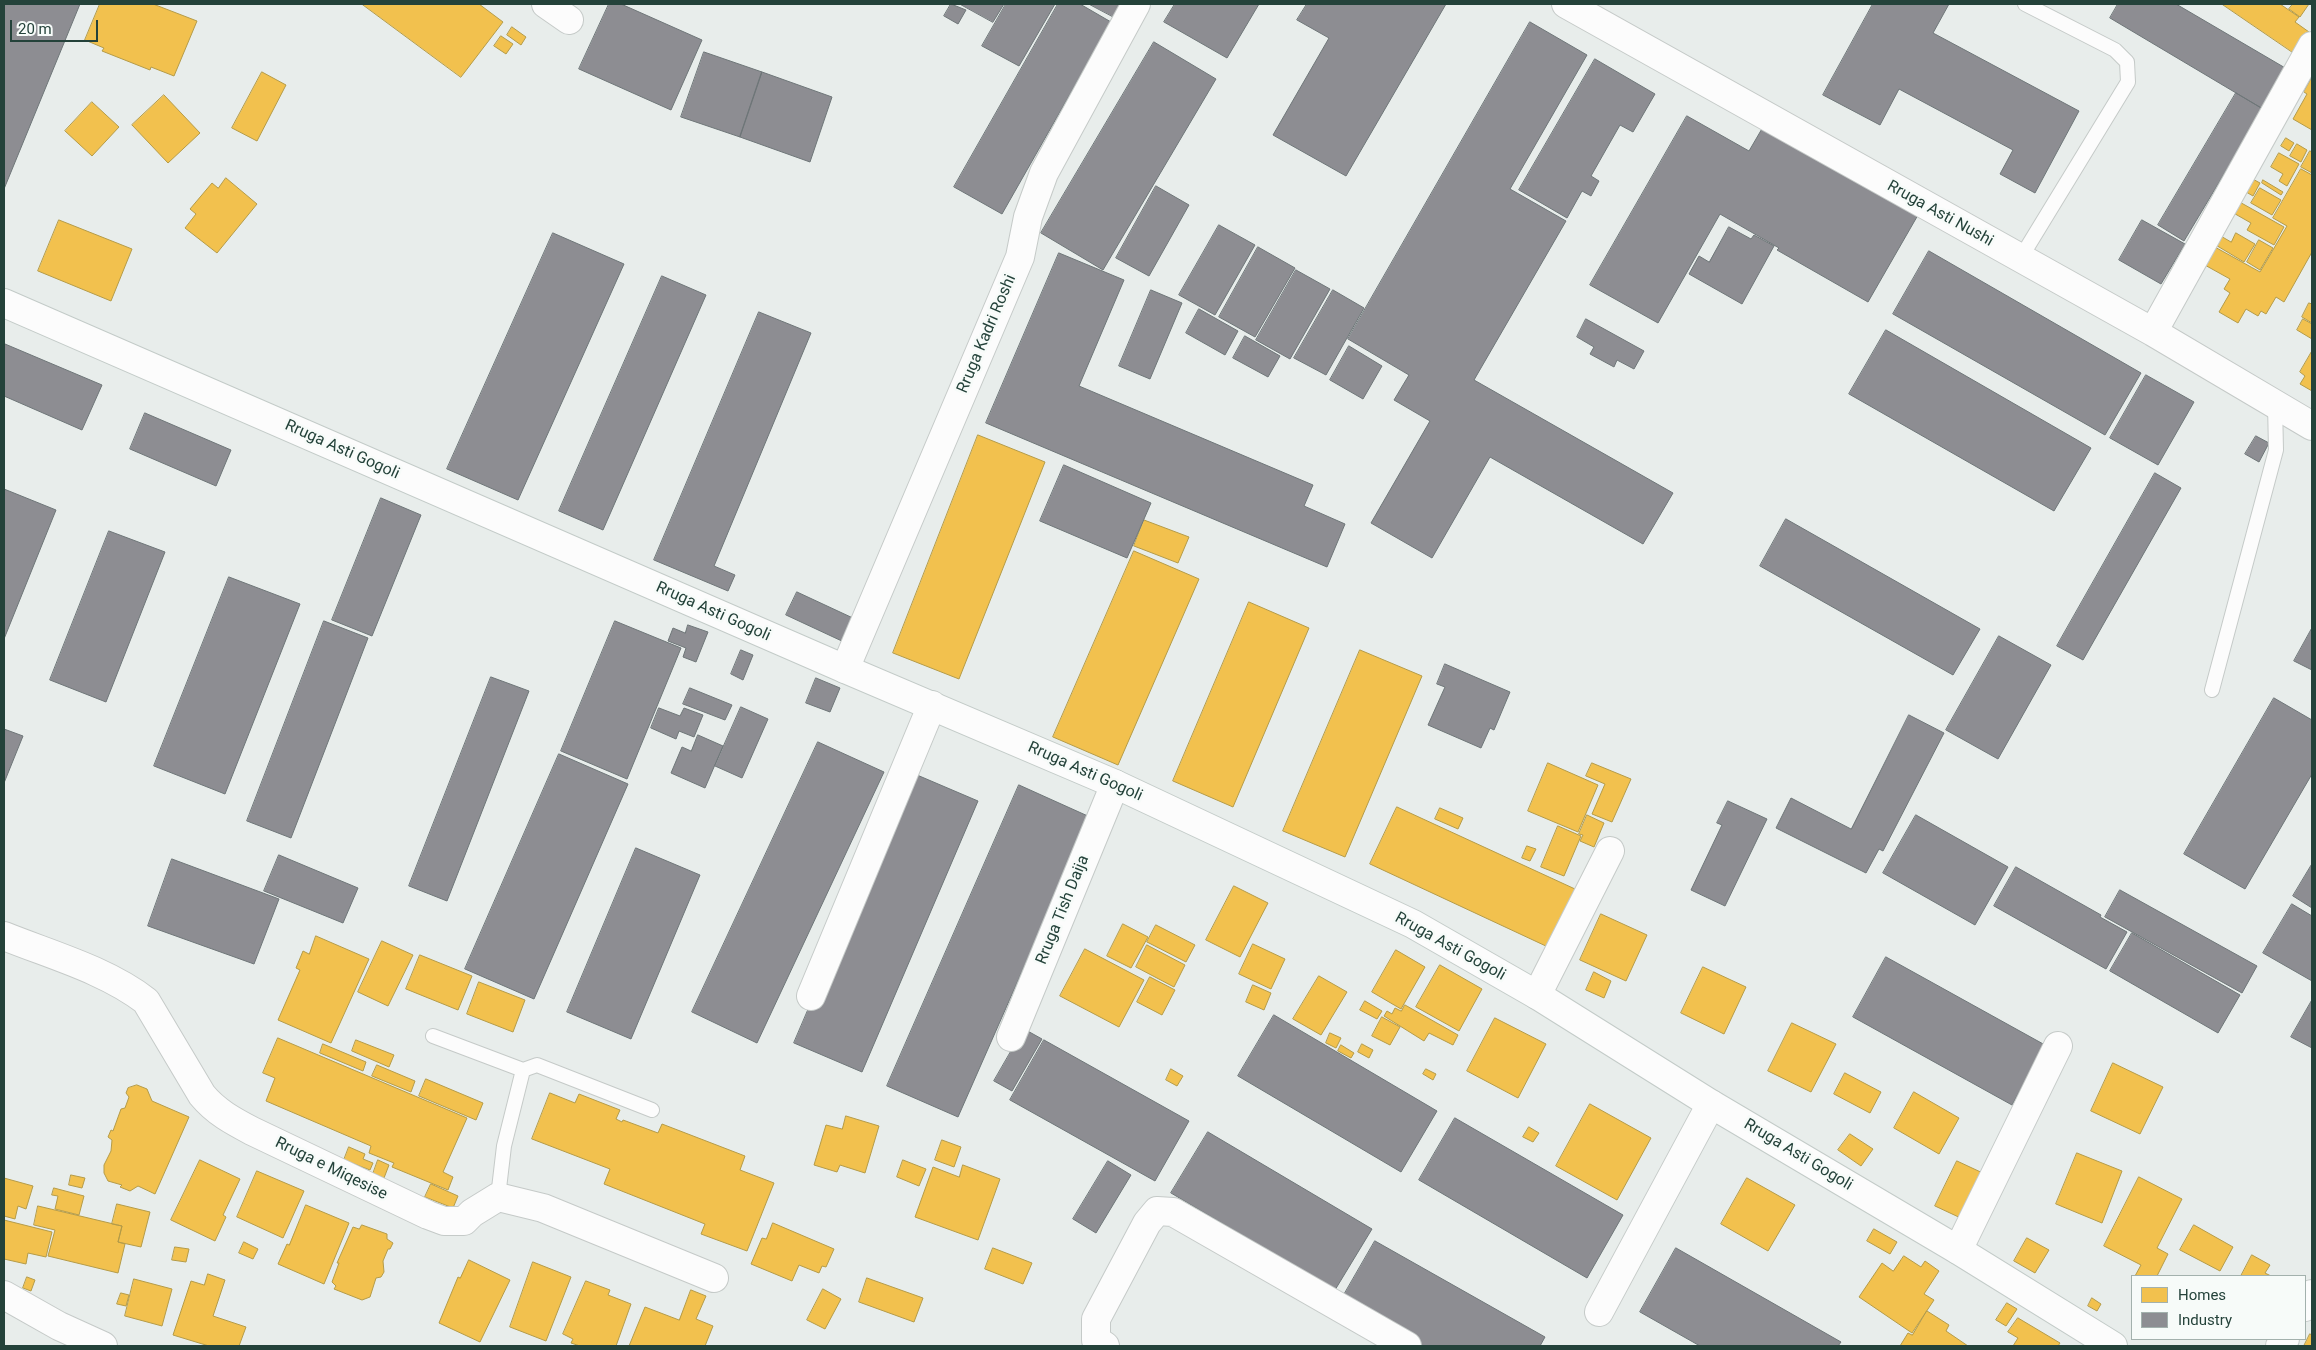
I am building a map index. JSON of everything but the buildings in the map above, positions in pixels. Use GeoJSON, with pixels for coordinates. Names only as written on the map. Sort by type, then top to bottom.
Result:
{"type":"FeatureCollection","features":[{"type":"Feature","properties":{"kind":"street"},"geometry":{"type":"LineString","coordinates":[[546,4],[569,20]]}},
{"type":"Feature","properties":{"kind":"street","name":"Rruga Kadri Roshi"},"geometry":{"type":"LineString","coordinates":[[845,670],[1020,257],[1028,217],[1044,173],[1136,4]]}},
{"type":"Feature","properties":{"kind":"street","name":"Rruga Asti Nushi"},"geometry":{"type":"LineString","coordinates":[[1566,4],[2153,332],[2312,426]]}},
{"type":"Feature","properties":{"kind":"street"},"geometry":{"type":"LineString","coordinates":[[2153,332],[2312,46]]}},
{"type":"Feature","properties":{"kind":"street","name":"Rruga Asti Gogoli"},"geometry":{"type":"LineString","coordinates":[[4,303],[845,670],[932,705],[1115,784],[1413,924],[1537,995],[1711,1104],[1958,1250],[2113,1346]]}},
{"type":"Feature","properties":{"kind":"street"},"geometry":{"type":"LineString","coordinates":[[810,996],[932,705]]}},
{"type":"Feature","properties":{"kind":"street","name":"Rruga Tish Daija"},"geometry":{"type":"LineString","coordinates":[[1011,1036],[1115,784]]}},
{"type":"Feature","properties":{"kind":"street"},"geometry":{"type":"LineString","coordinates":[[1537,995],[1610,850]]}},
{"type":"Feature","properties":{"kind":"street","name":"Rruga e Miqesise"},"geometry":{"type":"LineString","coordinates":[[4,936],[111,979],[133,991],[146,1001],[202,1094],[212,1107],[239,1124],[444,1221],[464,1221],[472,1213],[498,1197]]}},
{"type":"Feature","properties":{"kind":"street"},"geometry":{"type":"LineString","coordinates":[[1958,1250],[2058,1046]]}},
{"type":"Feature","properties":{"kind":"street"},"geometry":{"type":"LineString","coordinates":[[1599,1312],[1711,1104]]}},
{"type":"Feature","properties":{"kind":"street"},"geometry":{"type":"LineString","coordinates":[[498,1197],[543,1208],[714,1278]]}},
{"type":"Feature","properties":{"kind":"street"},"geometry":{"type":"LineString","coordinates":[[1105,1346],[1096,1340],[1096,1320],[1147,1223],[1157,1211],[1164,1210],[1173,1212],[1407,1346]]}},
{"type":"Feature","properties":{"kind":"street"},"geometry":{"type":"LineString","coordinates":[[4,1295],[59,1326],[104,1346]]}},
{"type":"Feature","properties":{"kind":"lane"},"geometry":{"type":"LineString","coordinates":[[2020,259],[2128,82],[2127,62],[2115,50],[2025,4]]}},
{"type":"Feature","properties":{"kind":"lane"},"geometry":{"type":"LineString","coordinates":[[2212,690],[2276,450],[2275,404]]}},
{"type":"Feature","properties":{"kind":"lane"},"geometry":{"type":"LineString","coordinates":[[433,1036],[523,1070],[538,1065],[652,1110]]}},
{"type":"Feature","properties":{"kind":"lane"},"geometry":{"type":"LineString","coordinates":[[498,1197],[504,1146],[523,1070]]}}]}
